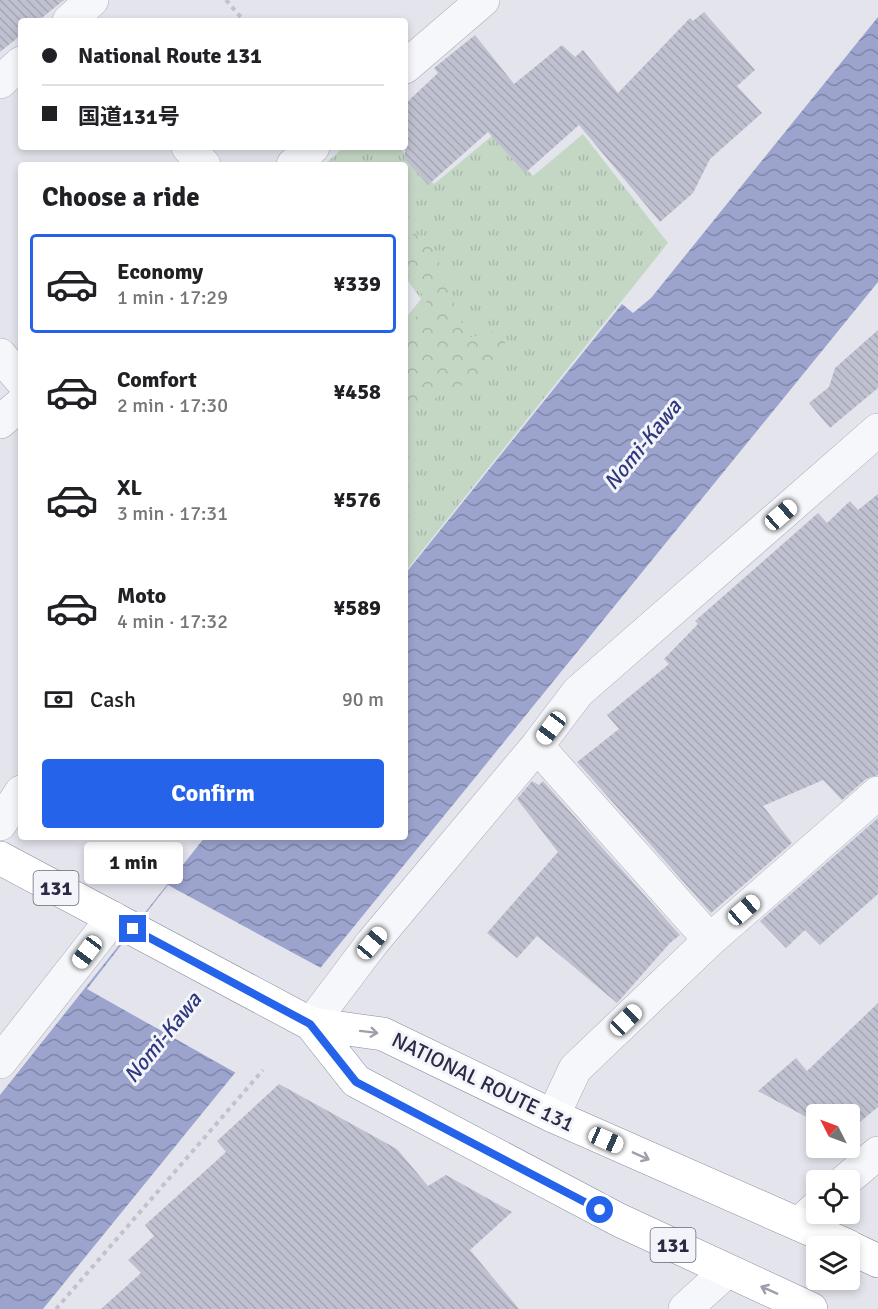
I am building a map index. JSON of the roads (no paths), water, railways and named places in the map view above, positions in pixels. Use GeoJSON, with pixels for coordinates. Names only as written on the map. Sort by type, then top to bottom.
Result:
{"type":"FeatureCollection","features":[{"type":"Feature","properties":{"kind":"highway","name":"131"},"geometry":{"type":"LineString","coordinates":[[0,858],[298,1018],[356,1082],[619,1220],[811,1309]]}},
{"type":"Feature","properties":{"kind":"highway","name":"NATIONAL ROUTE 131"},"geometry":{"type":"LineString","coordinates":[[298,1018],[383,1034],[553,1116],[806,1215]]}},
{"type":"Feature","properties":{"kind":"highway","name":"NATIONAL ROUTE 131"},"geometry":{"type":"LineString","coordinates":[[819,1224],[834,1236]]}},
{"type":"Feature","properties":{"kind":"highway","name":"NATIONAL ROUTE 131"},"geometry":{"type":"LineString","coordinates":[[860,1252],[878,1261]]}},
{"type":"Feature","properties":{"kind":"street"},"geometry":{"type":"LineString","coordinates":[[408,64],[483,0]]}},
{"type":"Feature","properties":{"kind":"street"},"geometry":{"type":"LineString","coordinates":[[0,82],[18,66]]}},
{"type":"Feature","properties":{"kind":"street"},"geometry":{"type":"LineString","coordinates":[[191,150],[201,162]]}},
{"type":"Feature","properties":{"kind":"street"},"geometry":{"type":"LineString","coordinates":[[296,162],[310,150]]}},
{"type":"Feature","properties":{"kind":"street"},"geometry":{"type":"LineString","coordinates":[[0,355],[18,376]]}},
{"type":"Feature","properties":{"kind":"street"},"geometry":{"type":"LineString","coordinates":[[0,422],[18,407]]}},
{"type":"Feature","properties":{"kind":"street"},"geometry":{"type":"LineString","coordinates":[[298,1018],[372,943],[537,746],[578,692],[878,430]]}},
{"type":"Feature","properties":{"kind":"street"},"geometry":{"type":"LineString","coordinates":[[537,746],[710,940]]}},
{"type":"Feature","properties":{"kind":"street"},"geometry":{"type":"LineString","coordinates":[[553,1116],[575,1069],[710,940],[878,793]]}},
{"type":"Feature","properties":{"kind":"street"},"geometry":{"type":"LineString","coordinates":[[0,824],[18,797]]}},
{"type":"Feature","properties":{"kind":"street"},"geometry":{"type":"LineString","coordinates":[[0,1062],[123,924]]}},
{"type":"Feature","properties":{"kind":"street"},"geometry":{"type":"LineString","coordinates":[[858,1170],[878,1153]]}},
{"type":"Feature","properties":{"kind":"street"},"geometry":{"type":"LineString","coordinates":[[685,1309],[727,1271]]}},
{"type":"Feature","properties":{"kind":"water","name":"Nomi-Kawa"},"geometry":{"type":"Polygon","coordinates":[[[878,17],[878,282],[43,1309],[0,1309],[0,1095],[203,840],[408,840],[408,570],[622,304],[633,313],[651,298],[878,17]]]}}]}
